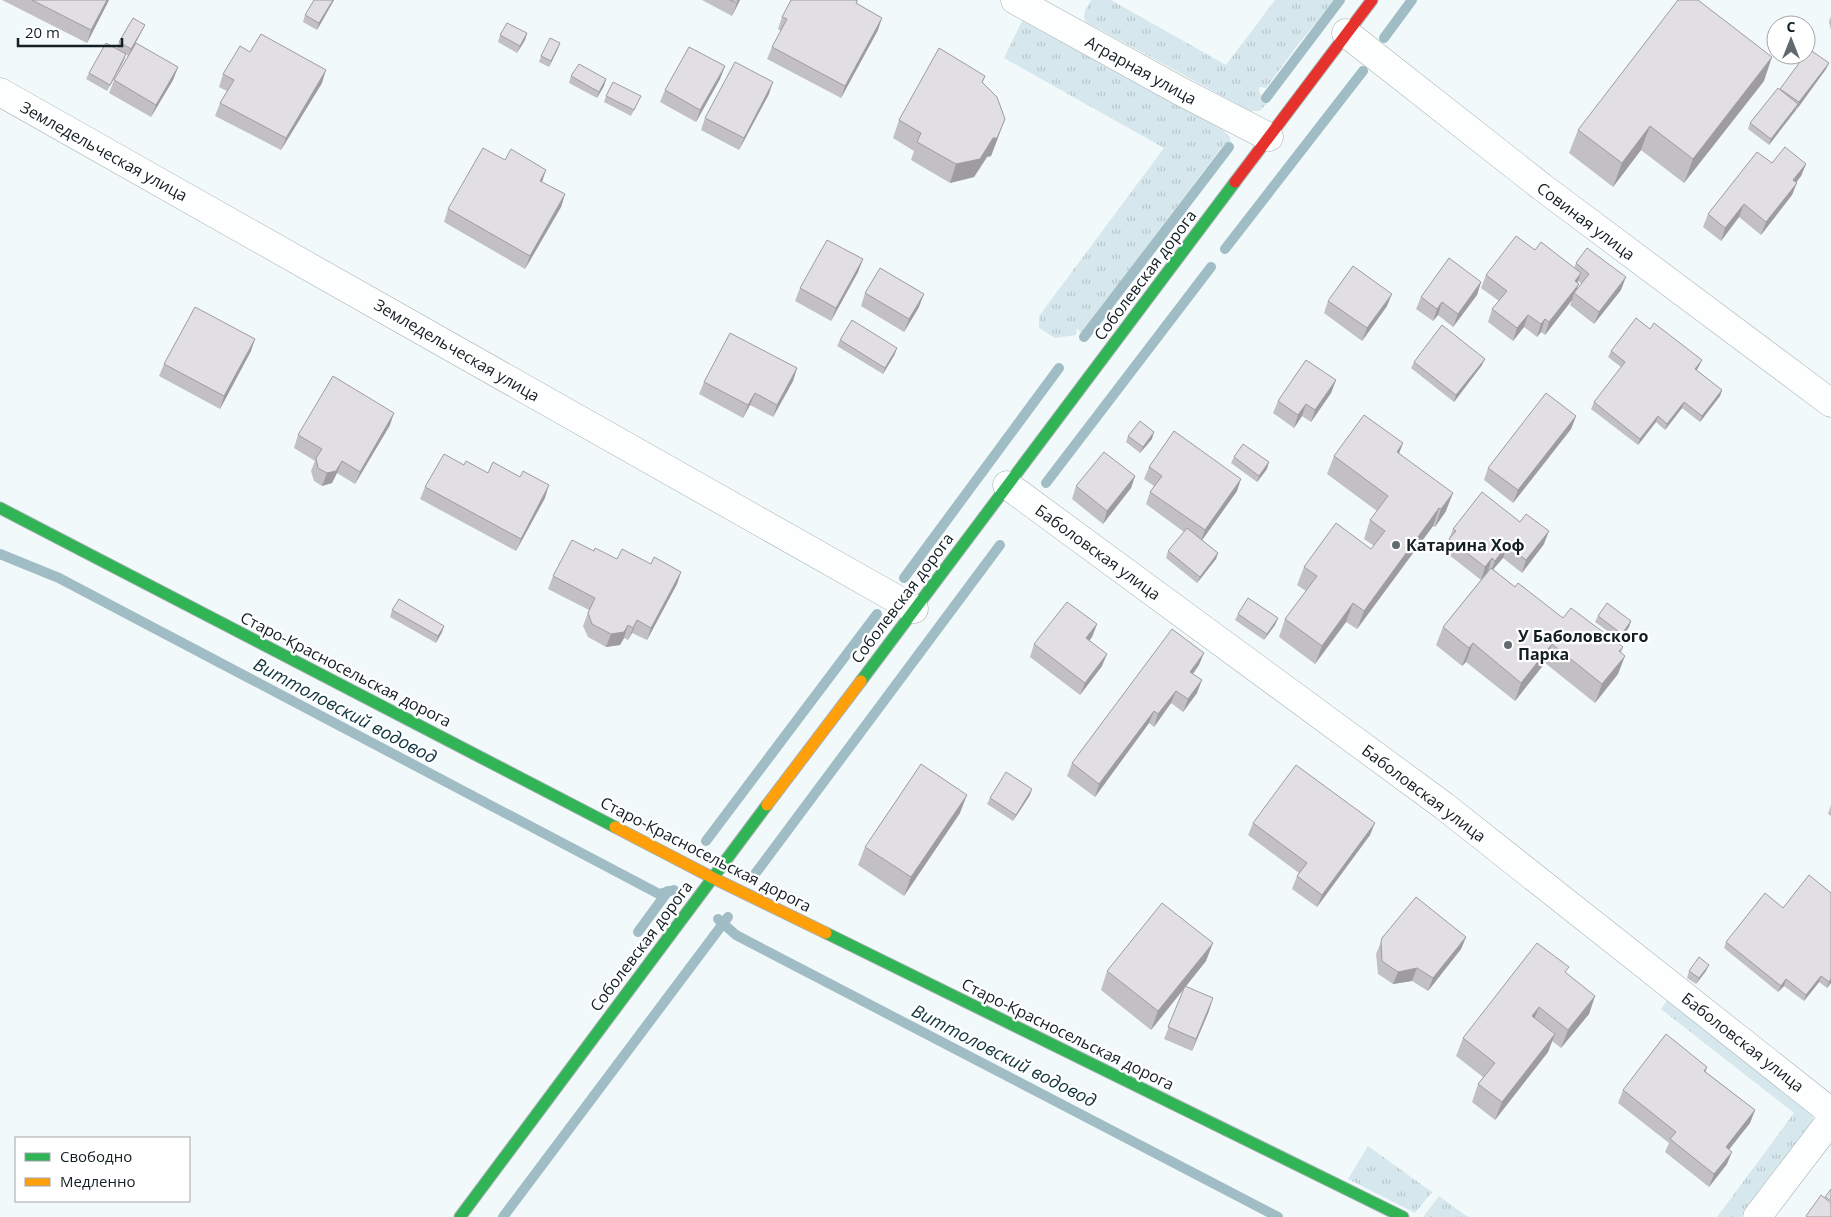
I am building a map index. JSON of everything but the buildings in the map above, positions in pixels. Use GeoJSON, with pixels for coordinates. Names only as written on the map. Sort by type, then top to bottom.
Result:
{"type":"FeatureCollection","features":[{"type":"Feature","properties":{"kind":"street","name":"Аграрная улица"},"geometry":{"type":"LineString","coordinates":[[1015,0],[1180,92],[1269,137]]}},
{"type":"Feature","properties":{"kind":"street","name":"Соболевская дорога"},"geometry":{"type":"LineString","coordinates":[[460,1217],[1372,0]]}},
{"type":"Feature","properties":{"kind":"street","name":"Совиная улица"},"geometry":{"type":"LineString","coordinates":[[1346,33],[1542,187],[1831,403]]}},
{"type":"Feature","properties":{"kind":"street","name":"Земледельческая улица"},"geometry":{"type":"LineString","coordinates":[[0,92],[914,609]]}},
{"type":"Feature","properties":{"kind":"street","name":"Баболовская улица"},"geometry":{"type":"LineString","coordinates":[[1008,485],[1444,806],[1831,1112]]}},
{"type":"Feature","properties":{"kind":"street","name":"Старо-Красносельская дорога"},"geometry":{"type":"LineString","coordinates":[[0,508],[713,878],[1403,1217]]}},
{"type":"Feature","properties":{"kind":"street"},"geometry":{"type":"LineString","coordinates":[[1757,1217],[1831,1120]]}},
{"type":"Feature","properties":{"kind":"green space"},"geometry":{"type":"Polygon","coordinates":[[[1091,0],[1111,0],[1226,65],[1275,0],[1335,0],[1297,46],[1266,88],[1259,87],[1260,94],[1269,101],[1260,111],[1250,111],[1086,22],[1084,14],[1091,0]]]}},
{"type":"Feature","properties":{"kind":"green space"},"geometry":{"type":"Polygon","coordinates":[[[1023,19],[1223,130],[1230,137],[1231,149],[1225,143],[1081,333],[1077,328],[1076,335],[1055,338],[1039,328],[1039,316],[1164,148],[1004,58],[1023,19]]]}},
{"type":"Feature","properties":{"kind":"green space"},"geometry":{"type":"Polygon","coordinates":[[[1670,996],[1813,1113],[1813,1123],[1741,1217],[1717,1217],[1794,1113],[1661,1009],[1670,996]]]}},
{"type":"Feature","properties":{"kind":"green space"},"geometry":{"type":"Polygon","coordinates":[[[1368,1146],[1432,1192],[1415,1213],[1348,1179],[1368,1146]]]}},
{"type":"Feature","properties":{"kind":"green space"},"geometry":{"type":"Polygon","coordinates":[[[1439,1196],[1465,1215],[1469,1217],[1423,1217],[1439,1196]]]}},
{"type":"Feature","properties":{"kind":"waterway"},"geometry":{"type":"LineString","coordinates":[[1266,98],[1340,0]]}},
{"type":"Feature","properties":{"kind":"waterway"},"geometry":{"type":"LineString","coordinates":[[1384,38],[1412,0]]}},
{"type":"Feature","properties":{"kind":"waterway"},"geometry":{"type":"LineString","coordinates":[[1225,249],[1363,71]]}},
{"type":"Feature","properties":{"kind":"waterway"},"geometry":{"type":"LineString","coordinates":[[1084,337],[1229,147]]}},
{"type":"Feature","properties":{"kind":"waterway"},"geometry":{"type":"LineString","coordinates":[[1046,483],[1211,267]]}},
{"type":"Feature","properties":{"kind":"waterway"},"geometry":{"type":"LineString","coordinates":[[904,578],[1059,368]]}},
{"type":"Feature","properties":{"kind":"waterway"},"geometry":{"type":"LineString","coordinates":[[755,874],[1000,545]]}},
{"type":"Feature","properties":{"kind":"waterway","name":"Виттоловский водовод"},"geometry":{"type":"LineString","coordinates":[[0,554],[59,578],[659,894],[674,890]]}},
{"type":"Feature","properties":{"kind":"waterway"},"geometry":{"type":"LineString","coordinates":[[706,841],[877,614]]}},
{"type":"Feature","properties":{"kind":"waterway"},"geometry":{"type":"LineString","coordinates":[[638,932],[668,891]]}},
{"type":"Feature","properties":{"kind":"waterway"},"geometry":{"type":"LineString","coordinates":[[503,1217],[728,917]]}},
{"type":"Feature","properties":{"kind":"waterway","name":"Виттоловский водовод"},"geometry":{"type":"LineString","coordinates":[[718,919],[736,935],[1278,1217]]}},
{"type":"Feature","properties":{"kind":"traffic: fast"},"geometry":{"type":"LineString","coordinates":[[861,681],[1235,182]]}},
{"type":"Feature","properties":{"kind":"traffic: fast"},"geometry":{"type":"LineString","coordinates":[[0,508],[615,827]]}},
{"type":"Feature","properties":{"kind":"traffic: fast"},"geometry":{"type":"LineString","coordinates":[[460,1217],[767,805]]}},
{"type":"Feature","properties":{"kind":"traffic: fast"},"geometry":{"type":"LineString","coordinates":[[826,933],[1403,1217]]}},
{"type":"Feature","properties":{"kind":"traffic: slow"},"geometry":{"type":"LineString","coordinates":[[767,805],[861,681]]}},
{"type":"Feature","properties":{"kind":"traffic: slow"},"geometry":{"type":"LineString","coordinates":[[615,827],[713,878],[826,933]]}},
{"type":"Feature","properties":{"kind":"traffic: jam"},"geometry":{"type":"LineString","coordinates":[[1235,182],[1372,0]]}},
{"type":"Feature","properties":{"kind":"place","name":"Катарина Хоф"},"geometry":{"type":"Point","coordinates":[1396,545]}},
{"type":"Feature","properties":{"kind":"place","name":"У Баболовского Парка"},"geometry":{"type":"Point","coordinates":[1508,645]}}]}
